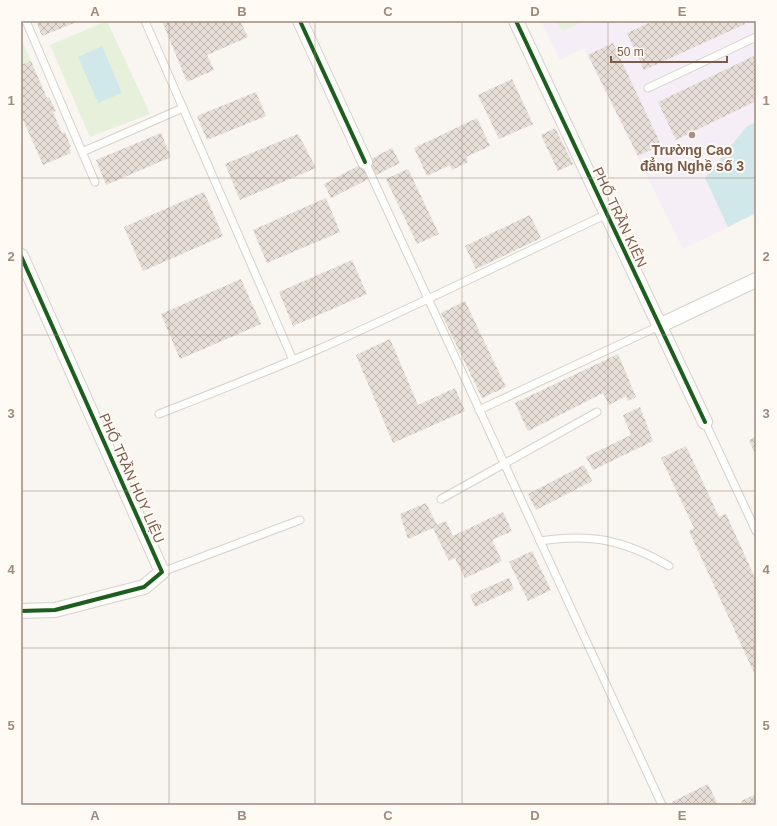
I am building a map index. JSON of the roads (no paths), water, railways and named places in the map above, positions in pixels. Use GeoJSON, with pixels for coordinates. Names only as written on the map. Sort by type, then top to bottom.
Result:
{"type":"FeatureCollection","features":[{"type":"Feature","properties":{"kind":"street"},"geometry":{"type":"LineString","coordinates":[[300,21],[365,162]]}},
{"type":"Feature","properties":{"kind":"street","name":"PHỐ TRẦN KIÊN"},"geometry":{"type":"LineString","coordinates":[[516,21],[705,422]]}},
{"type":"Feature","properties":{"kind":"street","name":"PHỐ TRẦN HUY LIỆU"},"geometry":{"type":"LineString","coordinates":[[21,256],[162,572]]}},
{"type":"Feature","properties":{"kind":"street"},"geometry":{"type":"LineString","coordinates":[[659,326],[756,280]]}},
{"type":"Feature","properties":{"kind":"street"},"geometry":{"type":"LineString","coordinates":[[21,611],[55,610],[144,587],[162,572]]}},
{"type":"Feature","properties":{"kind":"lane"},"geometry":{"type":"LineString","coordinates":[[26,21],[95,182]]}},
{"type":"Feature","properties":{"kind":"lane"},"geometry":{"type":"LineString","coordinates":[[145,21],[293,360]]}},
{"type":"Feature","properties":{"kind":"lane"},"geometry":{"type":"LineString","coordinates":[[648,88],[756,37]]}},
{"type":"Feature","properties":{"kind":"lane"},"geometry":{"type":"LineString","coordinates":[[82,152],[183,108]]}},
{"type":"Feature","properties":{"kind":"lane"},"geometry":{"type":"LineString","coordinates":[[365,162],[662,805]]}},
{"type":"Feature","properties":{"kind":"lane"},"geometry":{"type":"LineString","coordinates":[[159,414],[293,360],[367,327],[607,214]]}},
{"type":"Feature","properties":{"kind":"lane"},"geometry":{"type":"LineString","coordinates":[[479,410],[659,326]]}},
{"type":"Feature","properties":{"kind":"lane"},"geometry":{"type":"LineString","coordinates":[[441,499],[597,412]]}},
{"type":"Feature","properties":{"kind":"lane"},"geometry":{"type":"LineString","coordinates":[[705,422],[756,531]]}},
{"type":"Feature","properties":{"kind":"lane"},"geometry":{"type":"LineString","coordinates":[[162,572],[300,520]]}},
{"type":"Feature","properties":{"kind":"lane"},"geometry":{"type":"LineString","coordinates":[[540,541],[558,538],[595,538],[634,548],[669,566]]}},
{"type":"Feature","properties":{"kind":"water"},"geometry":{"type":"Polygon","coordinates":[[[102,46],[122,93],[98,103],[78,57],[102,46]]]}},
{"type":"Feature","properties":{"kind":"water"},"geometry":{"type":"Polygon","coordinates":[[[756,122],[756,213],[728,227],[705,178],[747,126],[756,122]]]}},
{"type":"Feature","properties":{"kind":"place","name":"Trường Cao đẳng Nghề số 3"},"geometry":{"type":"Point","coordinates":[692,135]}}]}
